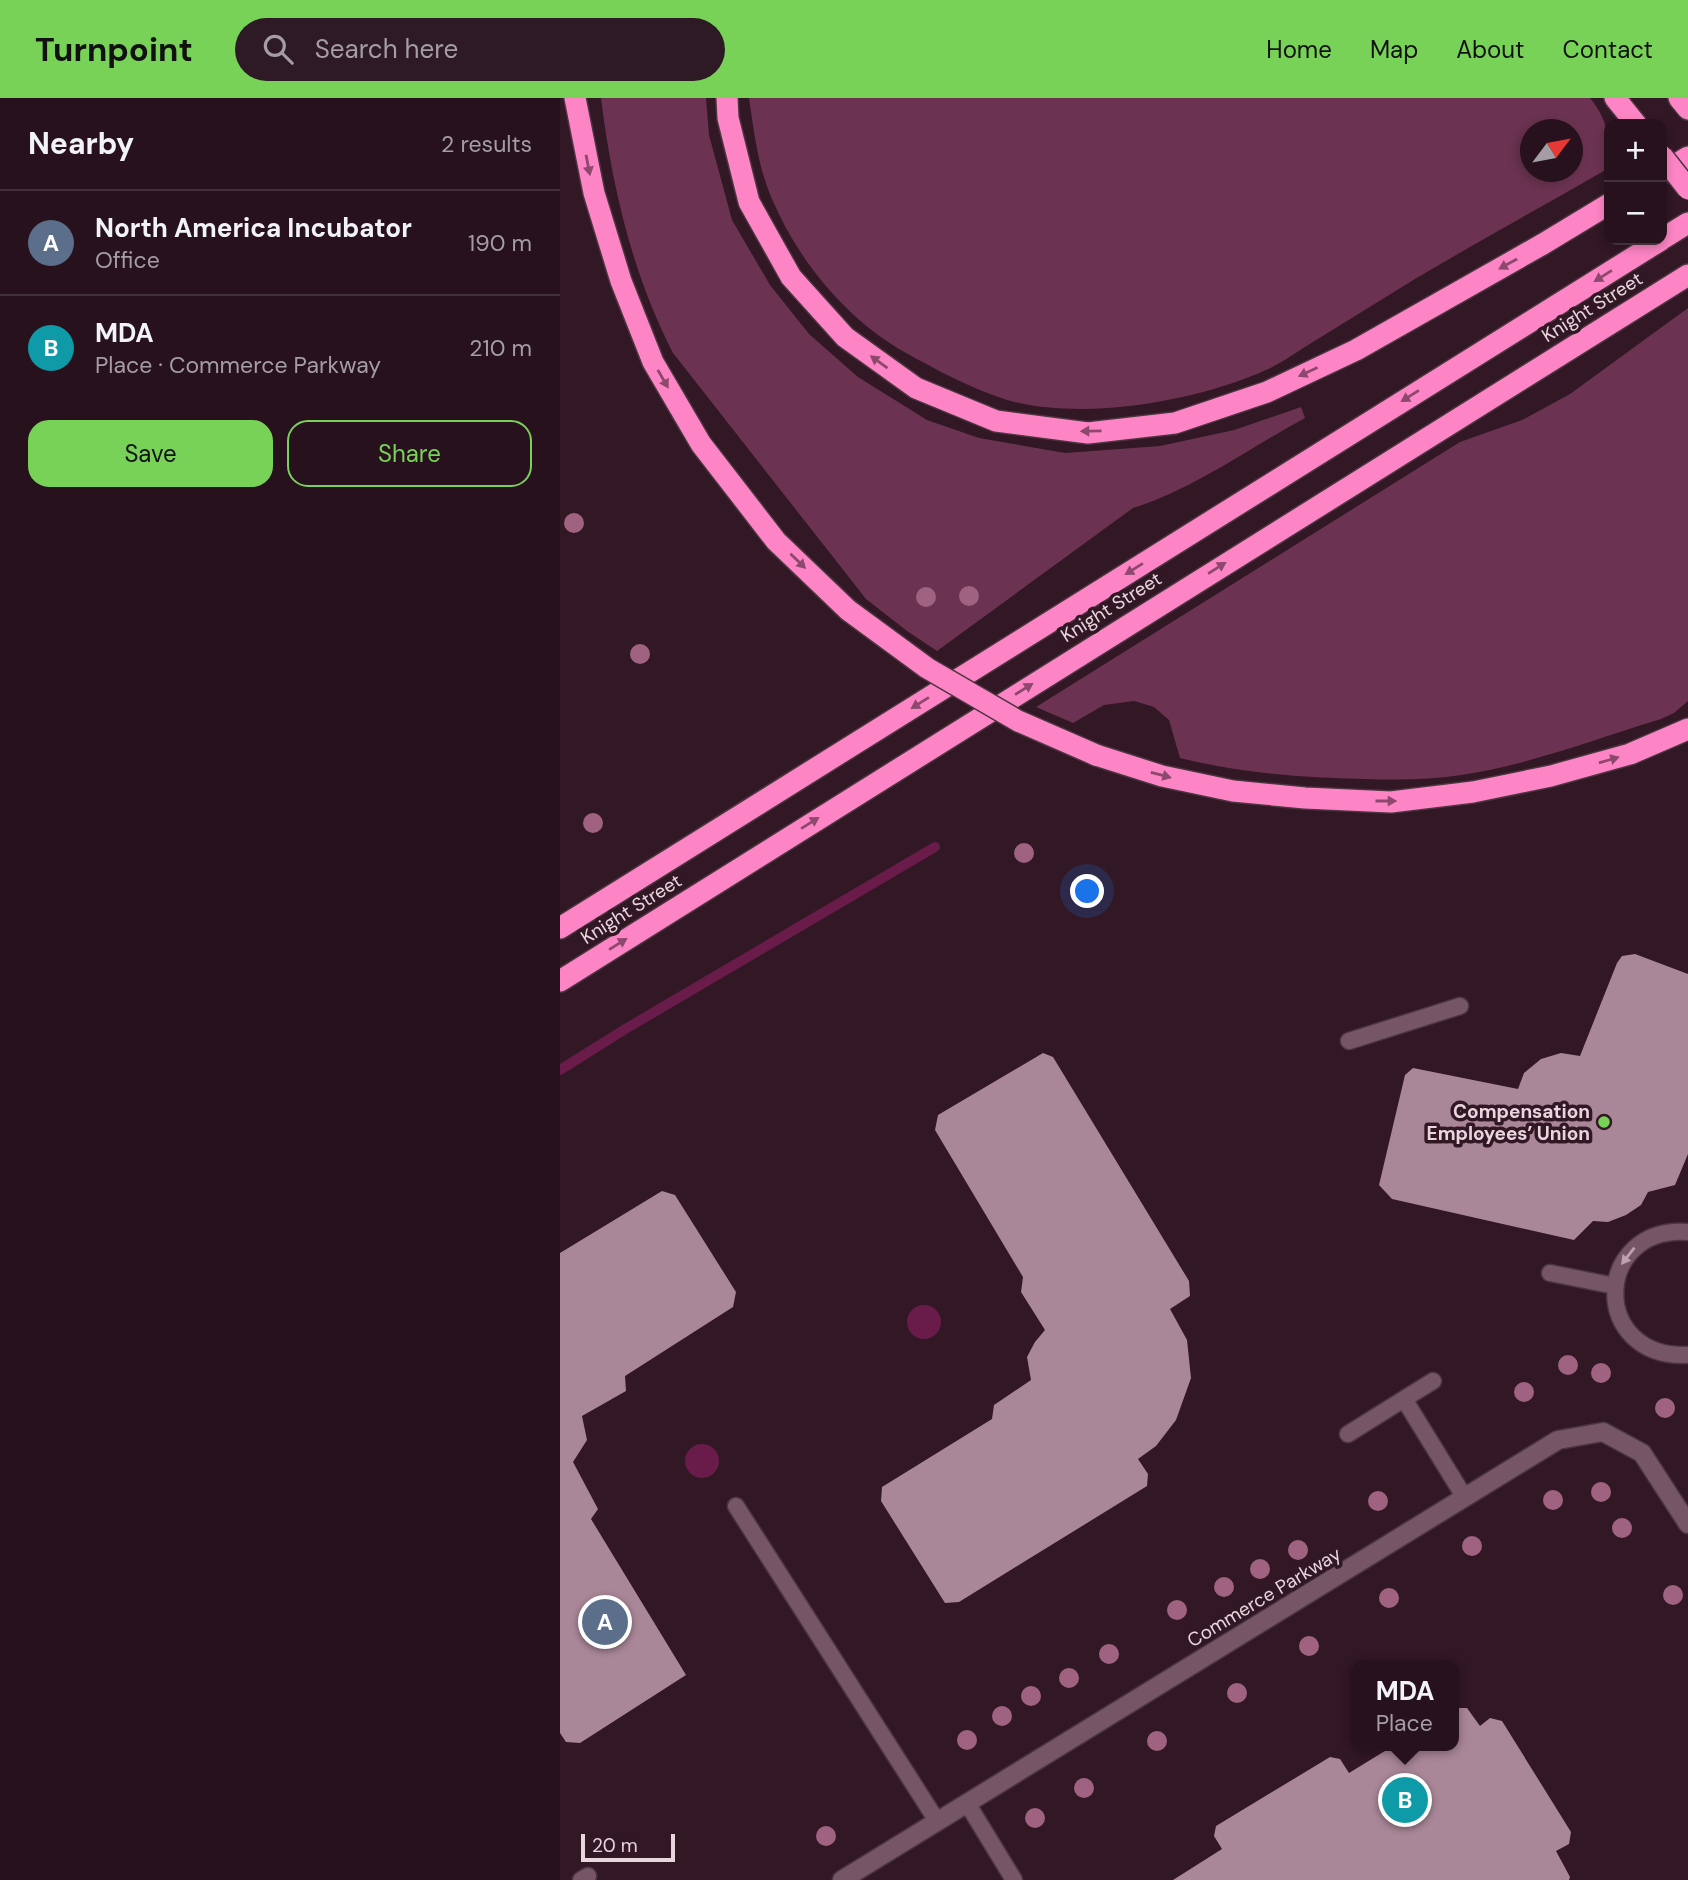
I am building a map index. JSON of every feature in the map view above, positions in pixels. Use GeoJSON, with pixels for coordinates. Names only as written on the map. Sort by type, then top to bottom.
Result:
{"type":"FeatureCollection","features":[{"type":"Feature","properties":{"kind":"highway"},"geometry":{"type":"LineString","coordinates":[[575,98],[594,193],[621,281],[653,362],[701,444],[776,541],[848,610],[927,668],[1018,721],[1096,755],[1162,776],[1233,791],[1305,799],[1391,802],[1473,792],[1551,776],[1630,754],[1688,729]]}},
{"type":"Feature","properties":{"kind":"highway"},"geometry":{"type":"LineString","coordinates":[[727,98],[728,118],[748,202],[791,277],[845,337],[916,388],[996,421],[1088,433],[1175,423],[1266,392],[1356,350],[1604,207]]}},
{"type":"Feature","properties":{"kind":"highway"},"geometry":{"type":"LineString","coordinates":[[1615,98],[1632,119]]}},
{"type":"Feature","properties":{"kind":"highway"},"geometry":{"type":"LineString","coordinates":[[1679,98],[1688,109]]}},
{"type":"Feature","properties":{"kind":"highway"},"geometry":{"type":"LineString","coordinates":[[1667,170],[1688,157]]}},
{"type":"Feature","properties":{"kind":"highway"},"geometry":{"type":"LineString","coordinates":[[1667,162],[1688,189]]}},
{"type":"Feature","properties":{"kind":"highway","name":"Knight Street"},"geometry":{"type":"LineString","coordinates":[[1667,235],[1688,223]]}},
{"type":"Feature","properties":{"kind":"highway","name":"Knight Street"},"geometry":{"type":"LineString","coordinates":[[560,928],[1651,245]]}},
{"type":"Feature","properties":{"kind":"highway","name":"Knight Street"},"geometry":{"type":"LineString","coordinates":[[560,981],[1688,275]]}},
{"type":"Feature","properties":{"kind":"street","name":"Commerce Parkway"},"geometry":{"type":"LineString","coordinates":[[842,1880],[1558,1440],[1603,1432],[1642,1453],[1688,1524]]}},
{"type":"Feature","properties":{"kind":"lane"},"geometry":{"type":"LineString","coordinates":[[1349,1041],[1461,1006]]}},
{"type":"Feature","properties":{"kind":"lane"},"geometry":{"type":"LineString","coordinates":[[1688,1232],[1671,1231],[1651,1236],[1633,1248],[1621,1265],[1615,1286],[1615,1306],[1622,1324],[1634,1339],[1651,1350],[1669,1356],[1688,1355]]}},
{"type":"Feature","properties":{"kind":"lane"},"geometry":{"type":"LineString","coordinates":[[1550,1273],[1615,1286]]}},
{"type":"Feature","properties":{"kind":"lane"},"geometry":{"type":"LineString","coordinates":[[1348,1434],[1433,1381]]}},
{"type":"Feature","properties":{"kind":"lane"},"geometry":{"type":"LineString","coordinates":[[1404,1399],[1465,1498]]}},
{"type":"Feature","properties":{"kind":"lane"},"geometry":{"type":"LineString","coordinates":[[736,1506],[937,1821]]}},
{"type":"Feature","properties":{"kind":"lane"},"geometry":{"type":"LineString","coordinates":[[967,1803],[1014,1880]]}},
{"type":"Feature","properties":{"kind":"shaded area"},"geometry":{"type":"Polygon","coordinates":[[[601,98],[706,98],[709,135],[732,220],[770,285],[809,334],[858,377],[927,420],[979,438],[1065,453],[1160,446],[1234,430],[1301,407],[1305,418],[1178,490],[1133,508],[937,651],[866,599],[673,353],[635,261],[611,164],[601,98]]]}},
{"type":"Feature","properties":{"kind":"shaded area"},"geometry":{"type":"Polygon","coordinates":[[[749,98],[1590,98],[1604,123],[1604,171],[1415,279],[1284,360],[1266,370],[1206,391],[1136,405],[1101,408],[1034,406],[991,395],[906,353],[884,339],[844,306],[810,266],[772,199],[757,149],[749,98]]]}},
{"type":"Feature","properties":{"kind":"shaded area"},"geometry":{"type":"Polygon","coordinates":[[[1688,308],[1688,701],[1674,713],[1512,765],[1449,777],[1389,780],[1272,774],[1180,758],[1169,720],[1154,707],[1134,701],[1104,705],[1073,723],[1036,707],[1460,442],[1522,420],[1570,394],[1688,308]]]}},
{"type":"Feature","properties":{"kind":"shaded area"},"geometry":{"type":"Polygon","coordinates":[[[924,1305],[936,1310],[941,1322],[936,1334],[924,1339],[912,1334],[907,1322],[912,1310],[924,1305]]]}},
{"type":"Feature","properties":{"kind":"shaded area"},"geometry":{"type":"Polygon","coordinates":[[[702,1444],[714,1449],[719,1461],[714,1473],[702,1478],[690,1473],[685,1461],[690,1449],[702,1444]]]}},
{"type":"Feature","properties":{"kind":"building"},"geometry":{"type":"Polygon","coordinates":[[[1635,954],[1688,974],[1688,1154],[1675,1185],[1648,1192],[1641,1205],[1626,1215],[1608,1222],[1593,1221],[1574,1240],[1392,1199],[1379,1185],[1405,1075],[1413,1068],[1518,1089],[1524,1073],[1541,1059],[1561,1053],[1580,1056],[1617,963],[1622,956],[1635,954]]]}},
{"type":"Feature","properties":{"kind":"building"},"geometry":{"type":"Polygon","coordinates":[[[1043,1053],[1053,1057],[1189,1281],[1190,1296],[1170,1309],[1187,1340],[1191,1378],[1176,1420],[1156,1446],[1138,1459],[1148,1474],[1147,1486],[959,1602],[945,1603],[881,1501],[882,1487],[992,1419],[994,1405],[1031,1380],[1027,1357],[1045,1330],[1021,1292],[1023,1277],[935,1130],[938,1115],[1043,1053]]]}},
{"type":"Feature","properties":{"kind":"building"},"geometry":{"type":"Polygon","coordinates":[[[662,1191],[675,1195],[736,1292],[733,1307],[625,1376],[626,1391],[582,1416],[587,1440],[573,1462],[598,1509],[591,1519],[686,1675],[580,1743],[566,1742],[560,1733],[560,1253],[662,1191]]]}},
{"type":"Feature","properties":{"kind":"building"},"geometry":{"type":"Polygon","coordinates":[[[1459,1708],[1467,1708],[1480,1726],[1490,1718],[1502,1721],[1571,1832],[1569,1844],[1556,1851],[1570,1877],[1569,1880],[1173,1880],[1222,1849],[1214,1836],[1216,1826],[1330,1757],[1340,1759],[1349,1773],[1385,1751],[1459,1751],[1459,1708]]]}},
{"type":"Feature","properties":{"kind":"waterway"},"geometry":{"type":"LineString","coordinates":[[560,1070],[935,847]]}},
{"type":"Feature","properties":{"kind":"place","name":"Compensation Employees’ Union"},"geometry":{"type":"Point","coordinates":[1604,1122]}},
{"type":"Feature","properties":{"kind":"place","name":"North America Incubator"},"geometry":{"type":"Point","coordinates":[605,1622]}},
{"type":"Feature","properties":{"kind":"place","name":"MDA"},"geometry":{"type":"Point","coordinates":[1405,1800]}}]}
